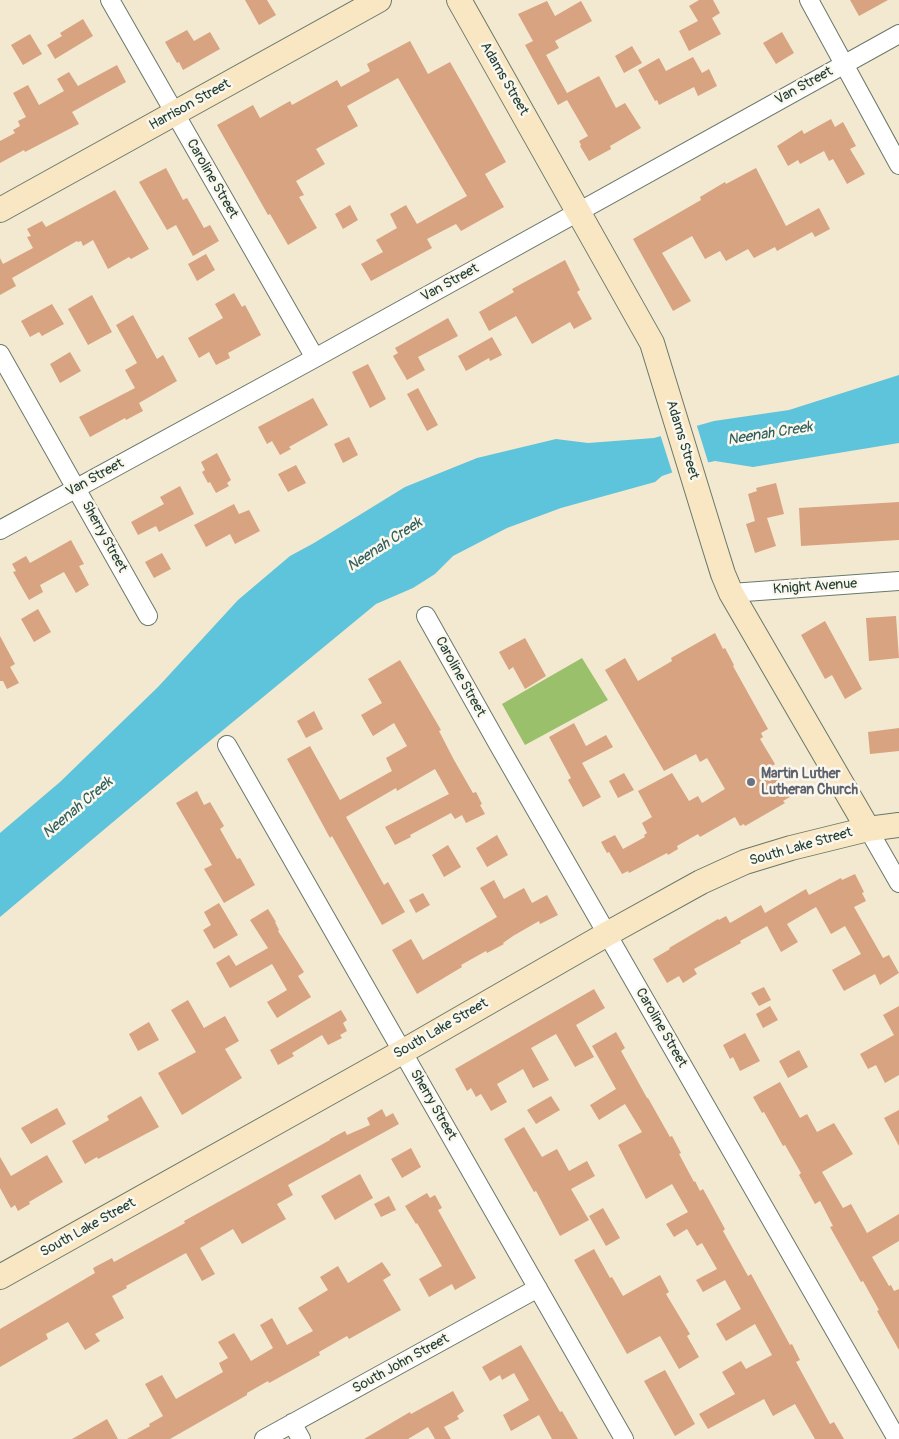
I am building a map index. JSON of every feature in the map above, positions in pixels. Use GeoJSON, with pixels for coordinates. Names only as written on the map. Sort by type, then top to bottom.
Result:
{"type":"FeatureCollection","features":[{"type":"Feature","properties":{"kind":"street","name":"Caroline Street"},"geometry":{"type":"LineString","coordinates":[[110,0],[315,358]]}},
{"type":"Feature","properties":{"kind":"street","name":"Harrison Street"},"geometry":{"type":"LineString","coordinates":[[0,210],[379,0]]}},
{"type":"Feature","properties":{"kind":"street","name":"Adams Street"},"geometry":{"type":"LineString","coordinates":[[459,0],[652,343],[713,542],[731,593],[899,883]]}},
{"type":"Feature","properties":{"kind":"street"},"geometry":{"type":"LineString","coordinates":[[808,0],[899,165]]}},
{"type":"Feature","properties":{"kind":"street","name":"Van Street"},"geometry":{"type":"LineString","coordinates":[[0,530],[315,358],[899,34]]}},
{"type":"Feature","properties":{"kind":"street","name":"Sherry Street"},"geometry":{"type":"LineString","coordinates":[[0,354],[148,616]]}},
{"type":"Feature","properties":{"kind":"street","name":"Knight Avenue"},"geometry":{"type":"LineString","coordinates":[[731,593],[899,581]]}},
{"type":"Feature","properties":{"kind":"street","name":"Caroline Street"},"geometry":{"type":"LineString","coordinates":[[426,616],[606,934],[897,1439]]}},
{"type":"Feature","properties":{"kind":"street","name":"Sherry Street"},"geometry":{"type":"LineString","coordinates":[[226,746],[624,1439]]}},
{"type":"Feature","properties":{"kind":"street","name":"South Lake Street"},"geometry":{"type":"LineString","coordinates":[[0,1277],[701,882],[745,862],[791,848],[868,829],[899,824]]}},
{"type":"Feature","properties":{"kind":"street","name":"South John Street"},"geometry":{"type":"LineString","coordinates":[[264,1439],[538,1288]]}},
{"type":"Feature","properties":{"kind":"street"},"geometry":{"type":"LineString","coordinates":[[292,1423],[302,1439]]}},
{"type":"Feature","properties":{"kind":"green space"},"geometry":{"type":"Polygon","coordinates":[[[582,658],[608,700],[525,745],[502,704],[582,658]]]}},
{"type":"Feature","properties":{"kind":"water","name":"Neenah Creek"},"geometry":{"type":"Polygon","coordinates":[[[899,375],[899,443],[753,467],[715,461],[691,466],[662,476],[655,482],[561,508],[507,528],[453,556],[435,574],[413,588],[376,604],[0,917],[0,833],[60,782],[158,687],[238,600],[290,556],[405,487],[477,458],[556,439],[588,443],[654,438],[714,421],[789,410],[899,375]]]}},
{"type":"Feature","properties":{"kind":"pier"},"geometry":{"type":"Polygon","coordinates":[[[696,423],[709,465],[673,475],[660,434],[696,423]]]}},
{"type":"Feature","properties":{"kind":"building"},"geometry":{"type":"Polygon","coordinates":[[[245,0],[267,0],[276,15],[259,25],[245,0]]]}},
{"type":"Feature","properties":{"kind":"building"},"geometry":{"type":"Polygon","coordinates":[[[699,0],[713,0],[720,13],[712,18],[721,34],[689,51],[679,31],[698,21],[689,6],[699,0]]]}},
{"type":"Feature","properties":{"kind":"building"},"geometry":{"type":"Polygon","coordinates":[[[850,0],[888,0],[859,16],[850,0]]]}},
{"type":"Feature","properties":{"kind":"building"},"geometry":{"type":"Polygon","coordinates":[[[547,1],[555,16],[581,1],[592,21],[555,41],[559,48],[546,55],[567,93],[599,76],[616,108],[625,103],[641,128],[610,146],[611,149],[589,161],[579,141],[588,136],[567,100],[558,105],[525,45],[533,41],[518,14],[547,1]]]}},
{"type":"Feature","properties":{"kind":"building"},"geometry":{"type":"Polygon","coordinates":[[[83,19],[93,36],[55,59],[47,45],[62,36],[60,33],[83,19]]]}},
{"type":"Feature","properties":{"kind":"building"},"geometry":{"type":"Polygon","coordinates":[[[187,30],[194,41],[210,32],[220,49],[183,70],[165,42],[187,30]]]}},
{"type":"Feature","properties":{"kind":"building"},"geometry":{"type":"Polygon","coordinates":[[[782,32],[794,53],[776,64],[763,43],[782,32]]]}},
{"type":"Feature","properties":{"kind":"building"},"geometry":{"type":"Polygon","coordinates":[[[30,34],[42,54],[23,65],[11,45],[30,34]]]}},
{"type":"Feature","properties":{"kind":"building"},"geometry":{"type":"Polygon","coordinates":[[[410,41],[428,74],[450,62],[475,106],[506,162],[485,174],[504,207],[461,231],[456,224],[427,239],[432,248],[371,281],[361,264],[383,252],[376,240],[397,228],[390,214],[406,205],[417,224],[467,196],[398,78],[347,106],[358,126],[316,149],[325,164],[296,181],[304,195],[299,197],[317,228],[288,245],[270,214],[268,215],[217,125],[253,105],[260,118],[290,101],[292,105],[337,80],[341,87],[370,71],[367,64],[410,41]]]}},
{"type":"Feature","properties":{"kind":"building"},"geometry":{"type":"Polygon","coordinates":[[[632,46],[642,63],[624,73],[615,56],[632,46]]]}},
{"type":"Feature","properties":{"kind":"building"},"geometry":{"type":"Polygon","coordinates":[[[693,57],[702,73],[709,69],[717,86],[698,96],[694,87],[659,105],[638,70],[659,58],[666,71],[693,57]]]}},
{"type":"Feature","properties":{"kind":"building"},"geometry":{"type":"Polygon","coordinates":[[[117,65],[126,82],[72,112],[79,124],[0,163],[0,141],[15,133],[13,130],[20,126],[18,121],[26,117],[13,93],[28,85],[39,105],[64,91],[57,79],[69,72],[78,86],[117,65]]]}},
{"type":"Feature","properties":{"kind":"building"},"geometry":{"type":"Polygon","coordinates":[[[831,119],[835,127],[843,122],[856,146],[850,149],[865,174],[847,184],[833,159],[829,161],[824,151],[800,164],[798,160],[788,166],[777,146],[802,130],[804,134],[831,119]]]}},
{"type":"Feature","properties":{"kind":"building"},"geometry":{"type":"Polygon","coordinates":[[[166,168],[183,200],[187,198],[204,228],[210,225],[219,241],[193,256],[176,225],[167,230],[139,182],[166,168]]]}},
{"type":"Feature","properties":{"kind":"building"},"geometry":{"type":"Polygon","coordinates":[[[756,168],[786,226],[819,208],[830,229],[815,237],[812,232],[777,251],[775,247],[754,258],[748,249],[726,261],[720,251],[705,259],[692,236],[662,253],[691,301],[673,311],[633,239],[701,200],[700,197],[725,182],[726,184],[756,168]]]}},
{"type":"Feature","properties":{"kind":"building"},"geometry":{"type":"Polygon","coordinates":[[[115,190],[149,249],[131,259],[129,257],[108,269],[93,240],[83,246],[81,241],[77,241],[12,278],[16,286],[0,295],[0,258],[3,264],[33,248],[27,237],[31,236],[27,229],[42,221],[46,227],[115,190]]]}},
{"type":"Feature","properties":{"kind":"building"},"geometry":{"type":"Polygon","coordinates":[[[350,205],[358,220],[343,229],[335,214],[350,205]]]}},
{"type":"Feature","properties":{"kind":"building"},"geometry":{"type":"Polygon","coordinates":[[[206,254],[215,270],[197,281],[188,264],[206,254]]]}},
{"type":"Feature","properties":{"kind":"building"},"geometry":{"type":"Polygon","coordinates":[[[565,260],[580,290],[577,292],[592,319],[574,329],[570,322],[532,344],[516,316],[489,331],[479,312],[514,292],[512,289],[565,260]]]}},
{"type":"Feature","properties":{"kind":"building"},"geometry":{"type":"Polygon","coordinates":[[[234,293],[242,307],[245,305],[261,335],[228,353],[230,358],[216,365],[209,352],[199,358],[188,338],[223,318],[215,304],[234,293]]]}},
{"type":"Feature","properties":{"kind":"building"},"geometry":{"type":"Polygon","coordinates":[[[92,295],[112,332],[88,345],[68,309],[92,295]]]}},
{"type":"Feature","properties":{"kind":"building"},"geometry":{"type":"Polygon","coordinates":[[[52,304],[64,324],[42,336],[39,332],[30,337],[21,321],[52,304]]]}},
{"type":"Feature","properties":{"kind":"building"},"geometry":{"type":"Polygon","coordinates":[[[133,315],[157,359],[163,355],[177,381],[139,403],[143,411],[126,420],[125,418],[90,437],[79,417],[135,388],[125,370],[137,363],[116,325],[133,315]]]}},
{"type":"Feature","properties":{"kind":"building"},"geometry":{"type":"Polygon","coordinates":[[[448,318],[458,336],[418,357],[425,370],[407,380],[393,356],[398,353],[395,348],[448,318]]]}},
{"type":"Feature","properties":{"kind":"building"},"geometry":{"type":"Polygon","coordinates":[[[492,337],[502,355],[490,361],[489,358],[466,371],[458,356],[492,337]]]}},
{"type":"Feature","properties":{"kind":"building"},"geometry":{"type":"Polygon","coordinates":[[[70,352],[81,371],[60,383],[50,364],[70,352]]]}},
{"type":"Feature","properties":{"kind":"building"},"geometry":{"type":"Polygon","coordinates":[[[368,364],[386,399],[370,408],[352,372],[368,364]]]}},
{"type":"Feature","properties":{"kind":"building"},"geometry":{"type":"Polygon","coordinates":[[[418,388],[438,425],[427,431],[407,394],[418,388]]]}},
{"type":"Feature","properties":{"kind":"building"},"geometry":{"type":"Polygon","coordinates":[[[313,398],[328,425],[289,447],[291,449],[280,455],[272,441],[267,444],[258,427],[313,398]]]}},
{"type":"Feature","properties":{"kind":"building"},"geometry":{"type":"Polygon","coordinates":[[[349,437],[358,455],[343,463],[334,444],[349,437]]]}},
{"type":"Feature","properties":{"kind":"building"},"geometry":{"type":"Polygon","coordinates":[[[217,453],[231,480],[227,483],[229,486],[216,493],[202,472],[205,470],[201,462],[217,453]]]}},
{"type":"Feature","properties":{"kind":"building"},"geometry":{"type":"Polygon","coordinates":[[[296,465],[306,483],[288,492],[278,474],[296,465]]]}},
{"type":"Feature","properties":{"kind":"building"},"geometry":{"type":"Polygon","coordinates":[[[776,483],[784,514],[767,518],[776,546],[755,553],[746,524],[755,521],[748,494],[757,491],[756,488],[776,483]]]}},
{"type":"Feature","properties":{"kind":"building"},"geometry":{"type":"Polygon","coordinates":[[[180,486],[194,514],[159,532],[156,526],[138,535],[131,522],[164,504],[160,497],[180,486]]]}},
{"type":"Feature","properties":{"kind":"building"},"geometry":{"type":"Polygon","coordinates":[[[899,502],[899,540],[801,546],[799,508],[899,502]]]}},
{"type":"Feature","properties":{"kind":"building"},"geometry":{"type":"Polygon","coordinates":[[[234,504],[239,514],[249,510],[260,531],[235,544],[230,534],[206,547],[194,525],[234,504]]]}},
{"type":"Feature","properties":{"kind":"building"},"geometry":{"type":"Polygon","coordinates":[[[71,540],[84,564],[79,566],[89,585],[76,593],[64,572],[40,585],[43,592],[29,600],[13,572],[16,571],[12,564],[26,556],[30,563],[71,540]]]}},
{"type":"Feature","properties":{"kind":"building"},"geometry":{"type":"Polygon","coordinates":[[[162,553],[171,569],[154,578],[145,562],[162,553]]]}},
{"type":"Feature","properties":{"kind":"building"},"geometry":{"type":"Polygon","coordinates":[[[38,609],[51,632],[34,642],[21,619],[38,609]]]}},
{"type":"Feature","properties":{"kind":"building"},"geometry":{"type":"Polygon","coordinates":[[[896,616],[899,658],[869,661],[866,618],[896,616]]]}},
{"type":"Feature","properties":{"kind":"building"},"geometry":{"type":"Polygon","coordinates":[[[825,621],[862,689],[845,699],[832,675],[825,679],[801,635],[825,621]]]}},
{"type":"Feature","properties":{"kind":"building"},"geometry":{"type":"Polygon","coordinates":[[[715,633],[723,649],[725,648],[768,729],[761,733],[763,737],[760,739],[775,764],[772,766],[790,797],[783,801],[785,803],[745,826],[744,824],[740,826],[735,817],[700,837],[698,834],[677,846],[678,849],[668,855],[667,853],[629,873],[628,871],[622,874],[601,842],[615,835],[623,849],[645,837],[644,835],[647,833],[642,823],[652,817],[638,791],[672,773],[689,801],[698,796],[702,803],[725,789],[707,758],[700,762],[696,754],[664,771],[605,670],[625,658],[638,681],[672,661],[671,658],[715,633]]]}},
{"type":"Feature","properties":{"kind":"building"},"geometry":{"type":"Polygon","coordinates":[[[0,636],[15,664],[10,667],[19,683],[7,689],[3,681],[0,681],[0,636]]]}},
{"type":"Feature","properties":{"kind":"building"},"geometry":{"type":"Polygon","coordinates":[[[525,638],[546,676],[525,689],[513,667],[509,670],[499,652],[525,638]]]}},
{"type":"Feature","properties":{"kind":"building"},"geometry":{"type":"Polygon","coordinates":[[[400,660],[441,730],[439,731],[473,793],[476,792],[485,814],[466,823],[462,815],[455,819],[451,813],[395,845],[385,827],[449,794],[435,769],[397,791],[396,788],[346,817],[384,885],[388,882],[405,912],[382,925],[332,836],[330,838],[287,759],[310,746],[340,800],[392,771],[386,758],[407,746],[394,723],[373,736],[361,715],[382,703],[368,679],[400,660]]]}},
{"type":"Feature","properties":{"kind":"building"},"geometry":{"type":"Polygon","coordinates":[[[314,711],[323,729],[306,738],[297,721],[314,711]]]}},
{"type":"Feature","properties":{"kind":"building"},"geometry":{"type":"Polygon","coordinates":[[[574,723],[586,746],[606,735],[613,747],[582,763],[601,797],[583,807],[568,780],[571,778],[549,737],[574,723]]]}},
{"type":"Feature","properties":{"kind":"building"},"geometry":{"type":"Polygon","coordinates":[[[899,728],[899,751],[870,754],[868,732],[899,728]]]}},
{"type":"Feature","properties":{"kind":"building"},"geometry":{"type":"Polygon","coordinates":[[[624,773],[634,790],[618,798],[609,781],[624,773]]]}},
{"type":"Feature","properties":{"kind":"building"},"geometry":{"type":"Polygon","coordinates":[[[197,791],[204,805],[210,802],[224,826],[220,829],[237,859],[240,858],[255,885],[224,903],[204,869],[212,865],[176,803],[197,791]]]}},
{"type":"Feature","properties":{"kind":"building"},"geometry":{"type":"Polygon","coordinates":[[[497,835],[508,855],[487,867],[476,848],[497,835]]]}},
{"type":"Feature","properties":{"kind":"building"},"geometry":{"type":"Polygon","coordinates":[[[448,845],[461,867],[444,877],[432,855],[448,845]]]}},
{"type":"Feature","properties":{"kind":"building"},"geometry":{"type":"Polygon","coordinates":[[[855,874],[864,892],[862,893],[866,901],[854,907],[883,958],[889,955],[899,973],[880,985],[875,974],[844,991],[832,970],[861,954],[845,926],[831,934],[816,907],[787,924],[798,942],[781,952],[767,926],[694,969],[697,974],[683,983],[679,976],[667,983],[653,959],[718,919],[726,916],[730,923],[761,905],[765,913],[806,889],[809,895],[841,878],[842,880],[855,874]]]}},
{"type":"Feature","properties":{"kind":"building"},"geometry":{"type":"Polygon","coordinates":[[[494,880],[504,899],[524,888],[532,903],[547,895],[558,915],[540,924],[539,921],[513,936],[504,944],[487,953],[486,951],[461,965],[462,967],[417,994],[392,950],[411,939],[423,960],[497,917],[480,888],[494,880]]]}},
{"type":"Feature","properties":{"kind":"building"},"geometry":{"type":"Polygon","coordinates":[[[423,893],[430,905],[416,913],[409,900],[423,893]]]}},
{"type":"Feature","properties":{"kind":"building"},"geometry":{"type":"Polygon","coordinates":[[[219,903],[238,935],[214,949],[203,930],[211,925],[204,912],[219,903]]]}},
{"type":"Feature","properties":{"kind":"building"},"geometry":{"type":"Polygon","coordinates":[[[268,909],[276,922],[278,931],[304,972],[298,976],[311,997],[277,1018],[267,1002],[287,990],[272,964],[230,988],[216,963],[229,955],[236,966],[268,948],[250,920],[268,909]]]}},
{"type":"Feature","properties":{"kind":"building"},"geometry":{"type":"Polygon","coordinates":[[[764,987],[771,1000],[759,1006],[751,993],[764,987]]]}},
{"type":"Feature","properties":{"kind":"building"},"geometry":{"type":"Polygon","coordinates":[[[594,989],[605,1008],[576,1025],[594,1057],[575,1067],[556,1034],[531,1048],[549,1080],[533,1088],[523,1069],[497,1084],[507,1102],[491,1111],[481,1094],[476,1097],[471,1088],[467,1091],[455,1069],[594,989]]]}},
{"type":"Feature","properties":{"kind":"building"},"geometry":{"type":"Polygon","coordinates":[[[188,1000],[204,1028],[225,1016],[239,1041],[225,1049],[242,1078],[182,1115],[158,1073],[196,1052],[171,1010],[188,1000]]]}},
{"type":"Feature","properties":{"kind":"building"},"geometry":{"type":"Polygon","coordinates":[[[770,1006],[778,1020],[763,1028],[756,1014],[770,1006]]]}},
{"type":"Feature","properties":{"kind":"building"},"geometry":{"type":"Polygon","coordinates":[[[899,1006],[899,1075],[885,1083],[876,1065],[868,1069],[860,1054],[894,1035],[883,1015],[899,1006]]]}},
{"type":"Feature","properties":{"kind":"building"},"geometry":{"type":"Polygon","coordinates":[[[341,1010],[347,1020],[343,1023],[347,1031],[340,1035],[342,1038],[328,1045],[322,1035],[292,1053],[294,1056],[278,1065],[270,1050],[341,1010]]]}},
{"type":"Feature","properties":{"kind":"building"},"geometry":{"type":"Polygon","coordinates":[[[149,1022],[159,1040],[138,1051],[129,1034],[149,1022]]]}},
{"type":"Feature","properties":{"kind":"building"},"geometry":{"type":"Polygon","coordinates":[[[616,1032],[625,1048],[621,1051],[670,1137],[672,1136],[694,1182],[700,1191],[703,1189],[725,1229],[723,1231],[748,1276],[751,1274],[790,1345],[792,1344],[800,1360],[796,1362],[830,1424],[834,1422],[844,1439],[815,1439],[795,1404],[773,1416],[764,1399],[708,1429],[699,1414],[735,1394],[722,1372],[741,1361],[746,1369],[772,1355],[755,1324],[726,1341],[716,1324],[741,1309],[725,1280],[703,1292],[696,1280],[717,1269],[702,1243],[697,1246],[687,1229],[674,1237],[666,1224],[688,1212],[672,1184],[646,1199],[618,1145],[642,1132],[625,1104],[599,1120],[590,1105],[616,1089],[592,1046],[616,1032]]]}},
{"type":"Feature","properties":{"kind":"building"},"geometry":{"type":"Polygon","coordinates":[[[745,1033],[760,1061],[740,1071],[733,1057],[730,1059],[723,1045],[745,1033]]]}},
{"type":"Feature","properties":{"kind":"building"},"geometry":{"type":"Polygon","coordinates":[[[799,1050],[808,1067],[788,1078],[779,1061],[799,1050]]]}},
{"type":"Feature","properties":{"kind":"building"},"geometry":{"type":"Polygon","coordinates":[[[780,1082],[800,1118],[807,1114],[817,1132],[834,1123],[853,1154],[822,1172],[843,1208],[851,1204],[867,1233],[899,1214],[899,1241],[872,1257],[889,1286],[891,1285],[894,1291],[899,1289],[899,1350],[863,1281],[861,1282],[830,1227],[833,1226],[820,1201],[815,1204],[799,1175],[801,1173],[785,1145],[783,1146],[764,1112],[762,1113],[753,1097],[780,1082]]]}},
{"type":"Feature","properties":{"kind":"building"},"geometry":{"type":"Polygon","coordinates":[[[141,1096],[159,1127],[85,1164],[72,1141],[109,1120],[107,1116],[141,1096]]]}},
{"type":"Feature","properties":{"kind":"building"},"geometry":{"type":"Polygon","coordinates":[[[551,1096],[560,1110],[536,1124],[527,1110],[551,1096]]]}},
{"type":"Feature","properties":{"kind":"building"},"geometry":{"type":"Polygon","coordinates":[[[57,1108],[66,1124],[31,1144],[21,1128],[57,1108]]]}},
{"type":"Feature","properties":{"kind":"building"},"geometry":{"type":"Polygon","coordinates":[[[382,1109],[386,1117],[393,1113],[399,1124],[288,1185],[293,1195],[277,1204],[286,1219],[242,1244],[233,1229],[200,1248],[215,1274],[202,1281],[186,1253],[126,1286],[127,1288],[112,1296],[124,1318],[95,1334],[100,1341],[85,1350],[68,1322],[46,1334],[48,1339],[0,1367],[0,1329],[95,1273],[93,1268],[112,1258],[114,1262],[345,1131],[347,1135],[370,1125],[367,1118],[382,1109]]]}},
{"type":"Feature","properties":{"kind":"building"},"geometry":{"type":"Polygon","coordinates":[[[899,1110],[899,1146],[884,1118],[899,1110]]]}},
{"type":"Feature","properties":{"kind":"building"},"geometry":{"type":"Polygon","coordinates":[[[524,1127],[542,1157],[557,1149],[569,1171],[587,1161],[595,1176],[571,1189],[589,1220],[560,1236],[536,1191],[534,1192],[504,1139],[524,1127]]]}},
{"type":"Feature","properties":{"kind":"building"},"geometry":{"type":"Polygon","coordinates":[[[411,1148],[421,1167],[402,1178],[391,1159],[411,1148]]]}},
{"type":"Feature","properties":{"kind":"building"},"geometry":{"type":"Polygon","coordinates":[[[47,1155],[63,1182],[29,1202],[30,1204],[18,1211],[15,1205],[11,1208],[0,1188],[0,1157],[11,1176],[47,1155]]]}},
{"type":"Feature","properties":{"kind":"building"},"geometry":{"type":"Polygon","coordinates":[[[360,1174],[373,1198],[335,1220],[321,1196],[360,1174]]]}},
{"type":"Feature","properties":{"kind":"building"},"geometry":{"type":"Polygon","coordinates":[[[427,1193],[430,1198],[435,1195],[442,1208],[438,1210],[476,1278],[455,1290],[452,1284],[429,1297],[419,1279],[442,1266],[405,1206],[427,1193]]]}},
{"type":"Feature","properties":{"kind":"building"},"geometry":{"type":"Polygon","coordinates":[[[389,1196],[396,1210],[381,1217],[374,1204],[389,1196]]]}},
{"type":"Feature","properties":{"kind":"building"},"geometry":{"type":"Polygon","coordinates":[[[603,1208],[620,1238],[606,1246],[589,1216],[603,1208]]]}},
{"type":"Feature","properties":{"kind":"building"},"geometry":{"type":"Polygon","coordinates":[[[594,1249],[610,1278],[612,1277],[623,1296],[660,1275],[669,1292],[666,1294],[690,1334],[687,1336],[699,1357],[679,1369],[660,1336],[627,1354],[574,1260],[594,1249]]]}},
{"type":"Feature","properties":{"kind":"building"},"geometry":{"type":"Polygon","coordinates":[[[382,1262],[391,1275],[383,1280],[401,1310],[349,1339],[347,1336],[319,1352],[320,1355],[269,1383],[268,1381],[170,1439],[127,1439],[163,1416],[145,1384],[162,1375],[176,1399],[223,1372],[219,1363],[228,1358],[218,1342],[234,1333],[251,1361],[273,1348],[260,1325],[272,1318],[287,1345],[313,1331],[298,1308],[328,1290],[320,1277],[338,1266],[348,1283],[382,1262]]]}},
{"type":"Feature","properties":{"kind":"building"},"geometry":{"type":"Polygon","coordinates":[[[521,1345],[578,1439],[552,1439],[539,1415],[511,1431],[503,1415],[529,1400],[514,1373],[502,1380],[500,1375],[490,1381],[482,1367],[521,1345]]]}},
{"type":"Feature","properties":{"kind":"building"},"geometry":{"type":"Polygon","coordinates":[[[665,1370],[695,1424],[675,1436],[644,1381],[665,1370]]]}},
{"type":"Feature","properties":{"kind":"building"},"geometry":{"type":"Polygon","coordinates":[[[453,1391],[464,1411],[457,1416],[459,1419],[444,1427],[451,1439],[435,1439],[428,1427],[408,1439],[364,1439],[410,1412],[411,1414],[453,1391]]]}},
{"type":"Feature","properties":{"kind":"building"},"geometry":{"type":"Polygon","coordinates":[[[107,1419],[118,1439],[72,1439],[107,1419]]]}},
{"type":"Feature","properties":{"kind":"place","name":"Martin Luther Lutheran Church"},"geometry":{"type":"Point","coordinates":[751,782]}}]}
